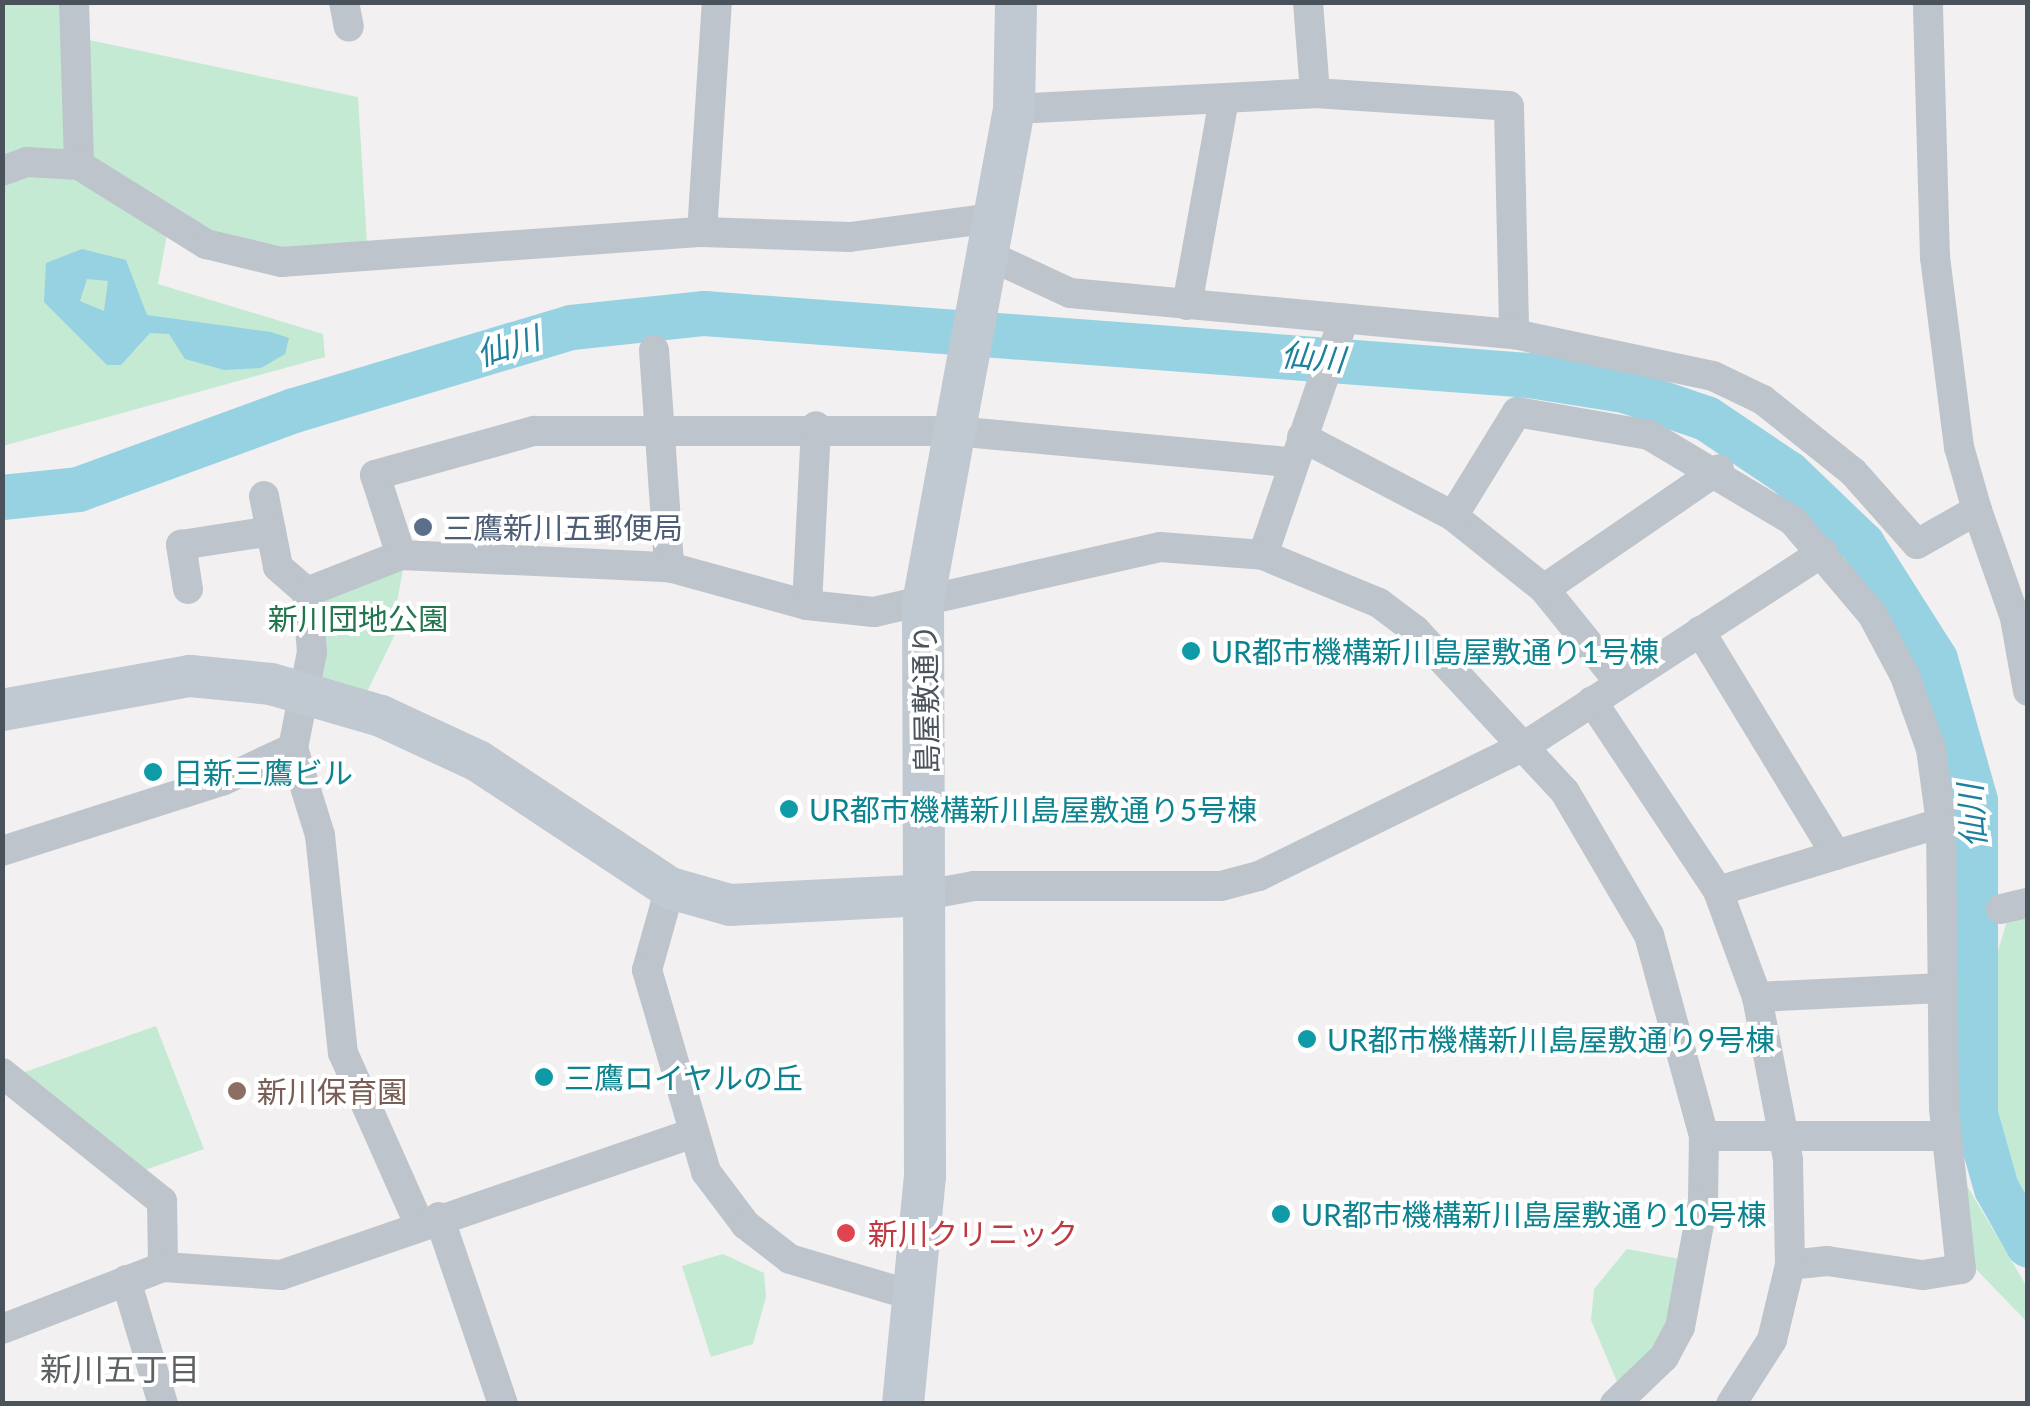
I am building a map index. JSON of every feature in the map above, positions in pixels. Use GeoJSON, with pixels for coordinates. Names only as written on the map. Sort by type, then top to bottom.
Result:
{"type":"FeatureCollection","features":[{"type":"Feature","properties":{"kind":"street"},"geometry":{"type":"LineString","coordinates":[[74,2],[80,165]]}},
{"type":"Feature","properties":{"kind":"street"},"geometry":{"type":"LineString","coordinates":[[702,232],[717,2]]}},
{"type":"Feature","properties":{"kind":"street","name":"島屋敷通り"},"geometry":{"type":"LineString","coordinates":[[902,1404],[914,1296],[925,895],[923,604],[1014,110],[1016,2]]}},
{"type":"Feature","properties":{"kind":"street"},"geometry":{"type":"LineString","coordinates":[[1308,2],[1315,93]]}},
{"type":"Feature","properties":{"kind":"street"},"geometry":{"type":"LineString","coordinates":[[1928,2],[1935,258],[1959,447],[2028,690]]}},
{"type":"Feature","properties":{"kind":"street"},"geometry":{"type":"LineString","coordinates":[[1014,110],[1315,93],[1509,106],[1514,334]]}},
{"type":"Feature","properties":{"kind":"street"},"geometry":{"type":"LineString","coordinates":[[1187,305],[1224,99]]}},
{"type":"Feature","properties":{"kind":"street"},"geometry":{"type":"LineString","coordinates":[[2,171],[27,162],[80,165],[206,244],[281,262],[702,232],[990,236],[1070,293],[1187,305],[1341,330],[1514,334],[1637,354],[1762,400],[1853,472],[1917,544],[1977,510]]}},
{"type":"Feature","properties":{"kind":"street"},"geometry":{"type":"LineString","coordinates":[[1263,555],[1295,449],[1341,330]]}},
{"type":"Feature","properties":{"kind":"street"},"geometry":{"type":"LineString","coordinates":[[654,350],[669,567]]}},
{"type":"Feature","properties":{"kind":"street"},"geometry":{"type":"LineString","coordinates":[[1453,516],[1517,412],[1649,435],[1719,469],[1823,552],[1905,676],[1931,749],[1941,823],[1946,1136],[1961,1269],[1922,1276],[1848,1262],[1790,1266]]}},
{"type":"Feature","properties":{"kind":"street"},"geometry":{"type":"LineString","coordinates":[[401,554],[375,475],[534,431],[662,425],[816,426],[1295,449],[1453,516],[1544,589],[1620,682]]}},
{"type":"Feature","properties":{"kind":"street"},"geometry":{"type":"LineString","coordinates":[[806,605],[816,426]]}},
{"type":"Feature","properties":{"kind":"street"},"geometry":{"type":"LineString","coordinates":[[1544,589],[1719,469]]}},
{"type":"Feature","properties":{"kind":"street"},"geometry":{"type":"LineString","coordinates":[[264,496],[278,567],[307,592],[307,694],[293,748],[320,835],[343,1053],[429,1221],[503,1404]]}},
{"type":"Feature","properties":{"kind":"street"},"geometry":{"type":"LineString","coordinates":[[188,588],[177,532],[271,531]]}},
{"type":"Feature","properties":{"kind":"street"},"geometry":{"type":"LineString","coordinates":[[307,592],[401,554],[669,567],[806,605],[874,612],[923,604],[1160,547],[1263,555],[1379,603],[1526,745],[1596,838],[1648,935],[1704,1136],[1688,1302],[1664,1357],[1634,1398]]}},
{"type":"Feature","properties":{"kind":"street"},"geometry":{"type":"LineString","coordinates":[[2,710],[190,676],[307,694],[478,761],[670,888],[730,906],[925,895],[974,886],[1221,886],[1258,876],[1526,745],[1823,552]]}},
{"type":"Feature","properties":{"kind":"street"},"geometry":{"type":"LineString","coordinates":[[1700,631],[1836,855]]}},
{"type":"Feature","properties":{"kind":"street"},"geometry":{"type":"LineString","coordinates":[[1592,702],[1718,891],[1756,997],[1784,1136],[1790,1266],[1772,1340],[1731,1404]]}},
{"type":"Feature","properties":{"kind":"street"},"geometry":{"type":"LineString","coordinates":[[2,850],[222,781],[293,748]]}},
{"type":"Feature","properties":{"kind":"street"},"geometry":{"type":"LineString","coordinates":[[1718,891],[1941,823]]}},
{"type":"Feature","properties":{"kind":"street"},"geometry":{"type":"LineString","coordinates":[[670,888],[647,970],[691,1134],[725,1201],[778,1251],[914,1296]]}},
{"type":"Feature","properties":{"kind":"street"},"geometry":{"type":"LineString","coordinates":[[1756,997],[1942,988]]}},
{"type":"Feature","properties":{"kind":"street"},"geometry":{"type":"LineString","coordinates":[[2,1073],[162,1201],[163,1267]]}},
{"type":"Feature","properties":{"kind":"street"},"geometry":{"type":"LineString","coordinates":[[2,1329],[163,1267],[281,1276],[429,1221],[691,1134]]}},
{"type":"Feature","properties":{"kind":"street"},"geometry":{"type":"LineString","coordinates":[[1704,1136],[1946,1136]]}},
{"type":"Feature","properties":{"kind":"street"},"geometry":{"type":"LineString","coordinates":[[126,1280],[163,1404]]}},
{"type":"Feature","properties":{"kind":"green space"},"geometry":{"type":"Polygon","coordinates":[[[2,3],[74,3],[75,37],[358,97],[368,259],[311,264],[169,223],[158,284],[323,334],[325,357],[3,446],[2,3]]]}},
{"type":"Feature","properties":{"kind":"green space","name":"新川団地公園"},"geometry":{"type":"Polygon","coordinates":[[[404,563],[397,602],[405,614],[362,702],[315,687],[315,592],[404,563]]]}},
{"type":"Feature","properties":{"kind":"green space"},"geometry":{"type":"Polygon","coordinates":[[[2013,901],[2028,906],[2027,1199],[1986,1122],[1988,984],[2013,901]]]}},
{"type":"Feature","properties":{"kind":"green space"},"geometry":{"type":"Polygon","coordinates":[[[156,1026],[204,1149],[145,1170],[22,1073],[156,1026]]]}},
{"type":"Feature","properties":{"kind":"green space"},"geometry":{"type":"Polygon","coordinates":[[[1963,1179],[2027,1287],[2027,1322],[1971,1264],[1963,1179]]]}},
{"type":"Feature","properties":{"kind":"green space"},"geometry":{"type":"Polygon","coordinates":[[[1627,1249],[1685,1260],[1659,1343],[1617,1382],[1591,1320],[1594,1289],[1627,1249]]]}},
{"type":"Feature","properties":{"kind":"green space"},"geometry":{"type":"Polygon","coordinates":[[[723,1254],[764,1273],[766,1297],[753,1344],[711,1357],[682,1266],[723,1254]]]}},
{"type":"Feature","properties":{"kind":"water"},"geometry":{"type":"Polygon","coordinates":[[[82,249],[126,260],[147,315],[271,332],[289,338],[285,354],[261,368],[224,370],[185,359],[169,334],[150,333],[121,365],[107,365],[44,302],[46,263],[82,249]],[[87,279],[80,301],[104,311],[108,281],[87,279]]]}},
{"type":"Feature","properties":{"kind":"waterway","name":"仙川"},"geometry":{"type":"LineString","coordinates":[[2,497],[78,489],[294,410],[571,327],[704,313],[1529,375],[1624,390],[1706,418],[1788,473],[1862,544],[1935,659],[1975,800],[1975,1114],[1996,1188],[2028,1245]]}},
{"type":"Feature","properties":{"kind":"place","name":"三鷹新川五郵便局"},"geometry":{"type":"Point","coordinates":[423,527]}},
{"type":"Feature","properties":{"kind":"place","name":"UR都市機構新川島屋敷通り1号棟"},"geometry":{"type":"Point","coordinates":[1191,651]}},
{"type":"Feature","properties":{"kind":"place","name":"日新三鷹ビル"},"geometry":{"type":"Point","coordinates":[153,772]}},
{"type":"Feature","properties":{"kind":"place","name":"UR都市機構新川島屋敷通り5号棟"},"geometry":{"type":"Point","coordinates":[789,809]}},
{"type":"Feature","properties":{"kind":"place","name":"UR都市機構新川島屋敷通り9号棟"},"geometry":{"type":"Point","coordinates":[1307,1039]}},
{"type":"Feature","properties":{"kind":"place","name":"三鷹ロイヤルの丘"},"geometry":{"type":"Point","coordinates":[544,1077]}},
{"type":"Feature","properties":{"kind":"place","name":"新川保育園"},"geometry":{"type":"Point","coordinates":[237,1091]}},
{"type":"Feature","properties":{"kind":"place","name":"UR都市機構新川島屋敷通り10号棟"},"geometry":{"type":"Point","coordinates":[1281,1214]}},
{"type":"Feature","properties":{"kind":"place","name":"新川クリニック"},"geometry":{"type":"Point","coordinates":[846,1233]}},
{"type":"Feature","properties":{"kind":"district","name":"新川五丁目"},"geometry":{"type":"Point","coordinates":[120,1369]}}]}
